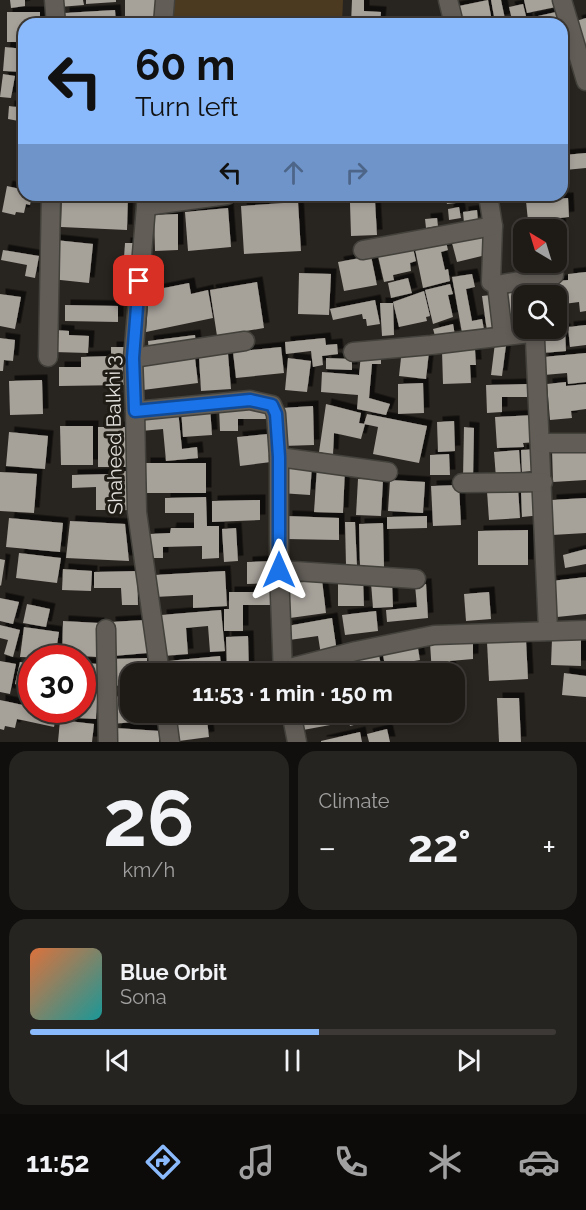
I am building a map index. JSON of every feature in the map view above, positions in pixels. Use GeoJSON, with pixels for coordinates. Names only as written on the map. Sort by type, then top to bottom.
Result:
{"type":"FeatureCollection","features":[{"type":"Feature","properties":{"kind":"street"},"geometry":{"type":"LineString","coordinates":[[54,0],[56,18]]}},
{"type":"Feature","properties":{"kind":"street"},"geometry":{"type":"LineString","coordinates":[[164,18],[165,0]]}},
{"type":"Feature","properties":{"kind":"street"},"geometry":{"type":"LineString","coordinates":[[448,0],[452,18]]}},
{"type":"Feature","properties":{"kind":"street"},"geometry":{"type":"LineString","coordinates":[[562,0],[567,18]]}},
{"type":"Feature","properties":{"kind":"street"},"geometry":{"type":"LineString","coordinates":[[568,20],[586,81]]}},
{"type":"Feature","properties":{"kind":"street"},"geometry":{"type":"LineString","coordinates":[[48,357],[51,201]]}},
{"type":"Feature","properties":{"kind":"street","name":"Shaheed Balkhi 3"},"geometry":{"type":"LineString","coordinates":[[146,201],[133,358],[138,512],[159,663]]}},
{"type":"Feature","properties":{"kind":"street"},"geometry":{"type":"LineString","coordinates":[[489,201],[493,226],[491,282],[497,285],[554,275]]}},
{"type":"Feature","properties":{"kind":"street"},"geometry":{"type":"LineString","coordinates":[[363,250],[493,226]]}},
{"type":"Feature","properties":{"kind":"street"},"geometry":{"type":"LineString","coordinates":[[497,285],[503,336]]}},
{"type":"Feature","properties":{"kind":"street"},"geometry":{"type":"LineString","coordinates":[[353,352],[529,333],[535,339],[548,630]]}},
{"type":"Feature","properties":{"kind":"street"},"geometry":{"type":"LineString","coordinates":[[133,358],[245,341]]}},
{"type":"Feature","properties":{"kind":"street"},"geometry":{"type":"LineString","coordinates":[[135,411],[250,400],[272,405],[276,414],[279,457],[282,663]]}},
{"type":"Feature","properties":{"kind":"street"},"geometry":{"type":"LineString","coordinates":[[541,443],[586,443]]}},
{"type":"Feature","properties":{"kind":"street"},"geometry":{"type":"LineString","coordinates":[[279,457],[388,472]]}},
{"type":"Feature","properties":{"kind":"street"},"geometry":{"type":"LineString","coordinates":[[462,483],[543,482]]}},
{"type":"Feature","properties":{"kind":"street"},"geometry":{"type":"LineString","coordinates":[[279,570],[416,579]]}},
{"type":"Feature","properties":{"kind":"street"},"geometry":{"type":"LineString","coordinates":[[106,629],[108,742]]}},
{"type":"Feature","properties":{"kind":"street"},"geometry":{"type":"LineString","coordinates":[[314,663],[356,651],[434,635],[586,630]]}},
{"type":"Feature","properties":{"kind":"street"},"geometry":{"type":"LineString","coordinates":[[167,723],[170,742]]}},
{"type":"Feature","properties":{"kind":"street"},"geometry":{"type":"LineString","coordinates":[[293,723],[297,742]]}},
{"type":"Feature","properties":{"kind":"shaded area"},"geometry":{"type":"Polygon","coordinates":[[[173,0],[343,0],[342,18],[172,18],[173,0]]]}},
{"type":"Feature","properties":{"kind":"building"},"geometry":{"type":"Polygon","coordinates":[[[10,0],[25,0],[25,6],[11,8],[10,0]]]}},
{"type":"Feature","properties":{"kind":"building"},"geometry":{"type":"Polygon","coordinates":[[[58,0],[83,0],[84,5],[59,7],[58,0]]]}},
{"type":"Feature","properties":{"kind":"building"},"geometry":{"type":"Polygon","coordinates":[[[86,0],[116,0],[116,2],[86,4],[86,0]]]}},
{"type":"Feature","properties":{"kind":"building"},"geometry":{"type":"Polygon","coordinates":[[[125,0],[158,0],[159,18],[125,18],[125,0]]]}},
{"type":"Feature","properties":{"kind":"building"},"geometry":{"type":"Polygon","coordinates":[[[352,0],[364,0],[364,11],[381,12],[380,18],[351,18],[352,0]]]}},
{"type":"Feature","properties":{"kind":"building"},"geometry":{"type":"Polygon","coordinates":[[[488,0],[491,18],[457,18],[454,7],[488,0]]]}},
{"type":"Feature","properties":{"kind":"building"},"geometry":{"type":"Polygon","coordinates":[[[491,0],[501,0],[505,18],[494,18],[491,0]]]}},
{"type":"Feature","properties":{"kind":"building"},"geometry":{"type":"Polygon","coordinates":[[[524,0],[555,0],[556,7],[527,13],[524,0]]]}},
{"type":"Feature","properties":{"kind":"building"},"geometry":{"type":"Polygon","coordinates":[[[523,4],[526,18],[512,18],[509,7],[523,4]]]}},
{"type":"Feature","properties":{"kind":"building"},"geometry":{"type":"Polygon","coordinates":[[[115,10],[116,18],[64,18],[64,13],[115,10]]]}},
{"type":"Feature","properties":{"kind":"building"},"geometry":{"type":"Polygon","coordinates":[[[7,12],[40,12],[40,18],[18,18],[18,42],[7,42],[7,12]]]}},
{"type":"Feature","properties":{"kind":"building"},"geometry":{"type":"Polygon","coordinates":[[[556,12],[557,18],[529,18],[556,12]]]}},
{"type":"Feature","properties":{"kind":"building"},"geometry":{"type":"Polygon","coordinates":[[[586,18],[586,48],[576,21],[586,18]]]}},
{"type":"Feature","properties":{"kind":"building"},"geometry":{"type":"Polygon","coordinates":[[[5,47],[18,48],[18,72],[3,71],[5,47]]]}},
{"type":"Feature","properties":{"kind":"building"},"geometry":{"type":"Polygon","coordinates":[[[3,74],[15,76],[11,98],[0,97],[3,74]]]}},
{"type":"Feature","properties":{"kind":"building"},"geometry":{"type":"Polygon","coordinates":[[[9,106],[18,107],[18,121],[8,119],[9,106]]]}},
{"type":"Feature","properties":{"kind":"building"},"geometry":{"type":"Polygon","coordinates":[[[586,153],[586,168],[568,170],[568,155],[586,153]]]}},
{"type":"Feature","properties":{"kind":"building"},"geometry":{"type":"Polygon","coordinates":[[[7,186],[18,189],[18,201],[31,201],[30,205],[26,204],[24,213],[16,212],[15,215],[2,212],[7,186]]]}},
{"type":"Feature","properties":{"kind":"building"},"geometry":{"type":"Polygon","coordinates":[[[568,198],[569,217],[528,219],[526,201],[568,201],[568,198]]]}},
{"type":"Feature","properties":{"kind":"building"},"geometry":{"type":"Polygon","coordinates":[[[62,201],[128,201],[127,230],[61,227],[62,201]]]}},
{"type":"Feature","properties":{"kind":"building"},"geometry":{"type":"Polygon","coordinates":[[[375,201],[377,235],[351,236],[350,203],[375,201]]]}},
{"type":"Feature","properties":{"kind":"building"},"geometry":{"type":"Polygon","coordinates":[[[446,201],[472,201],[447,204],[446,201]]]}},
{"type":"Feature","properties":{"kind":"building"},"geometry":{"type":"Polygon","coordinates":[[[298,202],[301,251],[244,254],[241,206],[298,202]]]}},
{"type":"Feature","properties":{"kind":"building"},"geometry":{"type":"Polygon","coordinates":[[[459,207],[461,218],[449,220],[448,209],[459,207]]]}},
{"type":"Feature","properties":{"kind":"building"},"geometry":{"type":"Polygon","coordinates":[[[228,208],[231,247],[188,251],[185,212],[228,208]]]}},
{"type":"Feature","properties":{"kind":"building"},"geometry":{"type":"Polygon","coordinates":[[[477,210],[478,221],[464,223],[463,212],[477,210]]]}},
{"type":"Feature","properties":{"kind":"building"},"geometry":{"type":"Polygon","coordinates":[[[178,214],[178,250],[155,251],[154,215],[178,214]]]}},
{"type":"Feature","properties":{"kind":"building"},"geometry":{"type":"Polygon","coordinates":[[[437,218],[438,226],[426,228],[425,219],[437,218]]]}},
{"type":"Feature","properties":{"kind":"building"},"geometry":{"type":"Polygon","coordinates":[[[485,235],[490,254],[457,262],[452,243],[485,235]]]}},
{"type":"Feature","properties":{"kind":"building"},"geometry":{"type":"Polygon","coordinates":[[[55,240],[93,244],[89,283],[51,279],[55,240]]]}},
{"type":"Feature","properties":{"kind":"building"},"geometry":{"type":"Polygon","coordinates":[[[446,242],[448,250],[441,252],[450,281],[423,288],[415,249],[446,242]]]}},
{"type":"Feature","properties":{"kind":"building"},"geometry":{"type":"Polygon","coordinates":[[[125,243],[136,243],[135,273],[123,272],[125,243]]]}},
{"type":"Feature","properties":{"kind":"building"},"geometry":{"type":"Polygon","coordinates":[[[413,248],[416,261],[410,263],[411,271],[393,275],[394,280],[384,282],[378,256],[413,248]]]}},
{"type":"Feature","properties":{"kind":"building"},"geometry":{"type":"Polygon","coordinates":[[[3,250],[39,256],[35,278],[25,276],[27,265],[1,260],[3,250]]]}},
{"type":"Feature","properties":{"kind":"building"},"geometry":{"type":"Polygon","coordinates":[[[371,256],[377,285],[344,291],[338,262],[371,256]]]}},
{"type":"Feature","properties":{"kind":"building"},"geometry":{"type":"Polygon","coordinates":[[[586,272],[586,311],[580,312],[579,302],[567,304],[567,285],[545,285],[545,282],[568,280],[568,274],[586,272]]]}},
{"type":"Feature","properties":{"kind":"building"},"geometry":{"type":"Polygon","coordinates":[[[299,273],[331,274],[329,315],[298,314],[299,273]]]}},
{"type":"Feature","properties":{"kind":"building"},"geometry":{"type":"Polygon","coordinates":[[[472,274],[475,287],[466,289],[472,321],[482,319],[484,329],[462,333],[452,277],[472,274]]]}},
{"type":"Feature","properties":{"kind":"building"},"geometry":{"type":"Polygon","coordinates":[[[408,278],[412,293],[391,298],[388,283],[408,278]]]}},
{"type":"Feature","properties":{"kind":"building"},"geometry":{"type":"Polygon","coordinates":[[[257,282],[264,328],[217,336],[210,290],[257,282]]]}},
{"type":"Feature","properties":{"kind":"building"},"geometry":{"type":"Polygon","coordinates":[[[189,283],[191,294],[208,290],[213,318],[146,332],[149,291],[189,283]]]}},
{"type":"Feature","properties":{"kind":"building"},"geometry":{"type":"Polygon","coordinates":[[[450,284],[453,294],[448,295],[453,317],[433,324],[425,290],[450,284]]]}},
{"type":"Feature","properties":{"kind":"building"},"geometry":{"type":"Polygon","coordinates":[[[513,287],[513,326],[508,326],[505,288],[513,287]]]}},
{"type":"Feature","properties":{"kind":"building"},"geometry":{"type":"Polygon","coordinates":[[[424,291],[430,316],[426,317],[427,321],[399,327],[393,302],[424,291]]]}},
{"type":"Feature","properties":{"kind":"building"},"geometry":{"type":"Polygon","coordinates":[[[0,294],[21,297],[15,329],[0,326],[0,294]]]}},
{"type":"Feature","properties":{"kind":"building"},"geometry":{"type":"Polygon","coordinates":[[[491,295],[497,330],[487,331],[482,296],[491,295]]]}},
{"type":"Feature","properties":{"kind":"building"},"geometry":{"type":"Polygon","coordinates":[[[375,300],[380,324],[367,326],[362,314],[333,320],[330,309],[375,300]]]}},
{"type":"Feature","properties":{"kind":"building"},"geometry":{"type":"Polygon","coordinates":[[[380,303],[393,303],[394,335],[382,336],[380,303]]]}},
{"type":"Feature","properties":{"kind":"building"},"geometry":{"type":"Polygon","coordinates":[[[65,305],[118,306],[118,322],[65,321],[65,305]]]}},
{"type":"Feature","properties":{"kind":"building"},"geometry":{"type":"Polygon","coordinates":[[[453,324],[455,335],[436,339],[433,329],[453,324]]]}},
{"type":"Feature","properties":{"kind":"building"},"geometry":{"type":"Polygon","coordinates":[[[586,325],[586,345],[570,347],[568,327],[586,325]]]}},
{"type":"Feature","properties":{"kind":"building"},"geometry":{"type":"Polygon","coordinates":[[[56,330],[69,331],[69,335],[89,336],[88,353],[54,352],[56,330]]]}},
{"type":"Feature","properties":{"kind":"building"},"geometry":{"type":"Polygon","coordinates":[[[195,335],[196,346],[149,352],[148,341],[195,335]]]}},
{"type":"Feature","properties":{"kind":"building"},"geometry":{"type":"Polygon","coordinates":[[[0,338],[15,340],[13,361],[4,360],[3,371],[0,371],[0,338]]]}},
{"type":"Feature","properties":{"kind":"building"},"geometry":{"type":"Polygon","coordinates":[[[325,338],[326,345],[337,344],[338,354],[322,356],[323,365],[313,367],[311,351],[286,354],[285,342],[325,338]]]}},
{"type":"Feature","properties":{"kind":"building"},"geometry":{"type":"Polygon","coordinates":[[[542,339],[565,339],[566,351],[543,353],[542,339]]]}},
{"type":"Feature","properties":{"kind":"building"},"geometry":{"type":"Polygon","coordinates":[[[495,343],[506,345],[502,376],[491,375],[495,343]]]}},
{"type":"Feature","properties":{"kind":"building"},"geometry":{"type":"Polygon","coordinates":[[[111,347],[125,347],[125,385],[59,386],[59,367],[81,367],[81,357],[111,356],[111,347]]]}},
{"type":"Feature","properties":{"kind":"building"},"geometry":{"type":"Polygon","coordinates":[[[281,347],[284,373],[236,378],[233,352],[281,347]]]}},
{"type":"Feature","properties":{"kind":"building"},"geometry":{"type":"Polygon","coordinates":[[[402,349],[429,351],[426,379],[399,376],[402,349]]]}},
{"type":"Feature","properties":{"kind":"building"},"geometry":{"type":"Polygon","coordinates":[[[475,350],[476,365],[470,365],[471,383],[443,384],[442,351],[475,350]]]}},
{"type":"Feature","properties":{"kind":"building"},"geometry":{"type":"Polygon","coordinates":[[[586,353],[586,382],[568,384],[567,373],[544,375],[543,357],[586,353]]]}},
{"type":"Feature","properties":{"kind":"building"},"geometry":{"type":"Polygon","coordinates":[[[228,354],[231,389],[201,391],[199,357],[228,354]]]}},
{"type":"Feature","properties":{"kind":"building"},"geometry":{"type":"Polygon","coordinates":[[[361,354],[381,354],[381,364],[372,364],[369,398],[390,404],[386,415],[357,409],[358,395],[321,392],[322,372],[359,375],[361,354]]]}},
{"type":"Feature","properties":{"kind":"building"},"geometry":{"type":"Polygon","coordinates":[[[195,358],[198,383],[143,390],[140,364],[195,358]]]}},
{"type":"Feature","properties":{"kind":"building"},"geometry":{"type":"Polygon","coordinates":[[[288,358],[311,361],[307,392],[285,390],[288,358]]]}},
{"type":"Feature","properties":{"kind":"building"},"geometry":{"type":"Polygon","coordinates":[[[326,358],[352,359],[352,370],[326,369],[326,358]]]}},
{"type":"Feature","properties":{"kind":"building"},"geometry":{"type":"Polygon","coordinates":[[[42,380],[43,414],[10,415],[9,381],[42,380]]]}},
{"type":"Feature","properties":{"kind":"building"},"geometry":{"type":"Polygon","coordinates":[[[566,382],[566,386],[586,384],[586,409],[571,411],[572,418],[550,420],[547,384],[566,382]]]}},
{"type":"Feature","properties":{"kind":"building"},"geometry":{"type":"Polygon","coordinates":[[[423,383],[424,413],[398,414],[398,384],[423,383]]]}},
{"type":"Feature","properties":{"kind":"building"},"geometry":{"type":"Polygon","coordinates":[[[527,384],[527,397],[502,397],[502,412],[487,413],[486,385],[527,384]]]}},
{"type":"Feature","properties":{"kind":"building"},"geometry":{"type":"Polygon","coordinates":[[[326,404],[361,413],[359,423],[365,424],[361,439],[334,433],[333,455],[319,452],[326,404]]]}},
{"type":"Feature","properties":{"kind":"building"},"geometry":{"type":"Polygon","coordinates":[[[267,406],[267,419],[238,419],[238,431],[220,431],[219,407],[267,406]]]}},
{"type":"Feature","properties":{"kind":"building"},"geometry":{"type":"Polygon","coordinates":[[[313,406],[314,445],[283,446],[282,408],[313,406]]]}},
{"type":"Feature","properties":{"kind":"building"},"geometry":{"type":"Polygon","coordinates":[[[210,407],[212,435],[183,437],[181,409],[210,407]]]}},
{"type":"Feature","properties":{"kind":"building"},"geometry":{"type":"Polygon","coordinates":[[[178,410],[182,449],[197,447],[198,458],[166,461],[163,429],[141,431],[139,413],[178,410]]]}},
{"type":"Feature","properties":{"kind":"building"},"geometry":{"type":"Polygon","coordinates":[[[367,414],[427,426],[419,463],[373,454],[378,427],[364,424],[367,414]]]}},
{"type":"Feature","properties":{"kind":"building"},"geometry":{"type":"Polygon","coordinates":[[[535,415],[537,442],[523,443],[524,447],[497,448],[495,417],[535,415]]]}},
{"type":"Feature","properties":{"kind":"building"},"geometry":{"type":"Polygon","coordinates":[[[454,421],[455,451],[438,452],[437,422],[454,421]]]}},
{"type":"Feature","properties":{"kind":"building"},"geometry":{"type":"Polygon","coordinates":[[[60,426],[93,426],[93,465],[61,465],[60,426]]]}},
{"type":"Feature","properties":{"kind":"building"},"geometry":{"type":"Polygon","coordinates":[[[98,427],[126,427],[126,467],[98,467],[98,427]]]}},
{"type":"Feature","properties":{"kind":"building"},"geometry":{"type":"Polygon","coordinates":[[[464,427],[474,428],[473,478],[463,478],[464,427]]]}},
{"type":"Feature","properties":{"kind":"building"},"geometry":{"type":"Polygon","coordinates":[[[9,432],[48,436],[45,469],[6,466],[9,432]]]}},
{"type":"Feature","properties":{"kind":"building"},"geometry":{"type":"Polygon","coordinates":[[[268,434],[271,462],[240,466],[237,437],[268,434]]]}},
{"type":"Feature","properties":{"kind":"building"},"geometry":{"type":"Polygon","coordinates":[[[586,446],[586,480],[553,482],[552,449],[586,446]]]}},
{"type":"Feature","properties":{"kind":"building"},"geometry":{"type":"Polygon","coordinates":[[[540,449],[541,470],[522,472],[521,450],[540,449]]]}},
{"type":"Feature","properties":{"kind":"building"},"geometry":{"type":"Polygon","coordinates":[[[519,450],[521,477],[496,478],[494,452],[519,450]]]}},
{"type":"Feature","properties":{"kind":"building"},"geometry":{"type":"Polygon","coordinates":[[[449,454],[450,475],[430,475],[430,455],[449,454]]]}},
{"type":"Feature","properties":{"kind":"building"},"geometry":{"type":"Polygon","coordinates":[[[282,462],[312,464],[310,495],[280,493],[282,462]]]}},
{"type":"Feature","properties":{"kind":"building"},"geometry":{"type":"Polygon","coordinates":[[[145,463],[206,463],[206,493],[145,493],[145,463]]]}},
{"type":"Feature","properties":{"kind":"building"},"geometry":{"type":"Polygon","coordinates":[[[317,467],[345,468],[343,513],[314,512],[317,467]]]}},
{"type":"Feature","properties":{"kind":"building"},"geometry":{"type":"Polygon","coordinates":[[[126,471],[128,510],[114,511],[112,472],[126,471]]]}},
{"type":"Feature","properties":{"kind":"building"},"geometry":{"type":"Polygon","coordinates":[[[0,472],[37,474],[34,513],[0,511],[0,472]]]}},
{"type":"Feature","properties":{"kind":"building"},"geometry":{"type":"Polygon","coordinates":[[[110,474],[111,510],[96,510],[96,487],[72,488],[72,475],[110,474]]]}},
{"type":"Feature","properties":{"kind":"building"},"geometry":{"type":"Polygon","coordinates":[[[358,479],[383,480],[381,516],[356,515],[358,479]]]}},
{"type":"Feature","properties":{"kind":"building"},"geometry":{"type":"Polygon","coordinates":[[[390,480],[425,482],[423,513],[388,511],[390,480]]]}},
{"type":"Feature","properties":{"kind":"building"},"geometry":{"type":"Polygon","coordinates":[[[459,485],[461,525],[433,526],[431,486],[459,485]]]}},
{"type":"Feature","properties":{"kind":"building"},"geometry":{"type":"Polygon","coordinates":[[[518,488],[520,518],[489,520],[487,491],[518,488]]]}},
{"type":"Feature","properties":{"kind":"building"},"geometry":{"type":"Polygon","coordinates":[[[539,490],[542,515],[522,517],[521,491],[539,490]]]}},
{"type":"Feature","properties":{"kind":"building"},"geometry":{"type":"Polygon","coordinates":[[[206,497],[207,526],[219,526],[219,558],[202,559],[202,546],[163,547],[163,558],[149,558],[149,534],[170,533],[171,528],[194,528],[194,513],[165,513],[165,498],[206,497]]]}},
{"type":"Feature","properties":{"kind":"building"},"geometry":{"type":"Polygon","coordinates":[[[586,498],[586,533],[552,535],[551,500],[586,498]]]}},
{"type":"Feature","properties":{"kind":"building"},"geometry":{"type":"Polygon","coordinates":[[[260,500],[260,520],[212,522],[212,501],[260,500]]]}},
{"type":"Feature","properties":{"kind":"building"},"geometry":{"type":"Polygon","coordinates":[[[287,516],[339,518],[339,540],[286,539],[287,516]]]}},
{"type":"Feature","properties":{"kind":"building"},"geometry":{"type":"Polygon","coordinates":[[[427,516],[427,528],[387,529],[387,517],[427,516]]]}},
{"type":"Feature","properties":{"kind":"building"},"geometry":{"type":"Polygon","coordinates":[[[9,518],[63,523],[60,552],[6,547],[9,518]]]}},
{"type":"Feature","properties":{"kind":"building"},"geometry":{"type":"Polygon","coordinates":[[[70,521],[125,524],[129,561],[66,558],[70,521]]]}},
{"type":"Feature","properties":{"kind":"building"},"geometry":{"type":"Polygon","coordinates":[[[345,522],[355,522],[357,566],[346,566],[345,522]]]}},
{"type":"Feature","properties":{"kind":"building"},"geometry":{"type":"Polygon","coordinates":[[[383,523],[384,567],[360,568],[359,524],[383,523]]]}},
{"type":"Feature","properties":{"kind":"building"},"geometry":{"type":"Polygon","coordinates":[[[236,528],[238,561],[224,562],[222,529],[236,528]]]}},
{"type":"Feature","properties":{"kind":"building"},"geometry":{"type":"Polygon","coordinates":[[[528,530],[528,565],[478,565],[478,531],[528,530]]]}},
{"type":"Feature","properties":{"kind":"building"},"geometry":{"type":"Polygon","coordinates":[[[586,549],[586,564],[565,568],[563,555],[586,549]]]}},
{"type":"Feature","properties":{"kind":"building"},"geometry":{"type":"Polygon","coordinates":[[[19,553],[61,558],[57,583],[16,578],[19,553]]]}},
{"type":"Feature","properties":{"kind":"building"},"geometry":{"type":"Polygon","coordinates":[[[0,559],[5,560],[1,586],[0,585],[0,559]]]}},
{"type":"Feature","properties":{"kind":"building"},"geometry":{"type":"Polygon","coordinates":[[[273,561],[273,583],[247,584],[247,562],[273,561]]]}},
{"type":"Feature","properties":{"kind":"building"},"geometry":{"type":"Polygon","coordinates":[[[63,569],[92,571],[91,591],[62,590],[63,569]]]}},
{"type":"Feature","properties":{"kind":"building"},"geometry":{"type":"Polygon","coordinates":[[[137,571],[138,605],[122,605],[121,588],[94,588],[94,572],[137,571]]]}},
{"type":"Feature","properties":{"kind":"building"},"geometry":{"type":"Polygon","coordinates":[[[225,571],[227,606],[193,608],[193,595],[155,597],[154,575],[225,571]]]}},
{"type":"Feature","properties":{"kind":"building"},"geometry":{"type":"Polygon","coordinates":[[[586,577],[586,614],[557,617],[551,581],[586,577]]]}},
{"type":"Feature","properties":{"kind":"building"},"geometry":{"type":"Polygon","coordinates":[[[338,579],[363,579],[364,606],[338,606],[338,579]]]}},
{"type":"Feature","properties":{"kind":"building"},"geometry":{"type":"Polygon","coordinates":[[[322,580],[326,613],[290,618],[286,584],[322,580]]]}},
{"type":"Feature","properties":{"kind":"building"},"geometry":{"type":"Polygon","coordinates":[[[392,582],[393,607],[373,608],[371,583],[392,582]]]}},
{"type":"Feature","properties":{"kind":"building"},"geometry":{"type":"Polygon","coordinates":[[[426,584],[428,618],[387,622],[386,610],[417,607],[415,585],[426,584]]]}},
{"type":"Feature","properties":{"kind":"building"},"geometry":{"type":"Polygon","coordinates":[[[229,592],[274,592],[275,605],[243,605],[243,631],[224,631],[224,609],[229,609],[229,592]]]}},
{"type":"Feature","properties":{"kind":"building"},"geometry":{"type":"Polygon","coordinates":[[[489,592],[491,619],[466,621],[464,594],[489,592]]]}},
{"type":"Feature","properties":{"kind":"building"},"geometry":{"type":"Polygon","coordinates":[[[0,598],[19,602],[13,624],[0,621],[0,598]]]}},
{"type":"Feature","properties":{"kind":"building"},"geometry":{"type":"Polygon","coordinates":[[[27,604],[50,609],[46,627],[23,623],[27,604]]]}},
{"type":"Feature","properties":{"kind":"building"},"geometry":{"type":"Polygon","coordinates":[[[221,610],[225,651],[210,652],[208,626],[186,628],[188,654],[164,656],[161,615],[221,610]]]}},
{"type":"Feature","properties":{"kind":"building"},"geometry":{"type":"Polygon","coordinates":[[[376,611],[378,631],[345,635],[342,615],[376,611]]]}},
{"type":"Feature","properties":{"kind":"building"},"geometry":{"type":"Polygon","coordinates":[[[332,618],[337,652],[321,655],[318,636],[289,640],[287,626],[332,618]]]}},
{"type":"Feature","properties":{"kind":"building"},"geometry":{"type":"Polygon","coordinates":[[[145,620],[148,653],[113,656],[110,622],[145,620]]]}},
{"type":"Feature","properties":{"kind":"building"},"geometry":{"type":"Polygon","coordinates":[[[63,621],[99,623],[97,657],[96,645],[62,645],[63,621]]]}},
{"type":"Feature","properties":{"kind":"building"},"geometry":{"type":"Polygon","coordinates":[[[0,625],[20,630],[13,657],[4,654],[8,640],[0,638],[0,625]]]}},
{"type":"Feature","properties":{"kind":"building"},"geometry":{"type":"Polygon","coordinates":[[[24,627],[59,632],[57,645],[22,645],[24,627]]]}},
{"type":"Feature","properties":{"kind":"building"},"geometry":{"type":"Polygon","coordinates":[[[248,636],[249,663],[227,663],[226,637],[248,636]]]}},
{"type":"Feature","properties":{"kind":"building"},"geometry":{"type":"Polygon","coordinates":[[[552,639],[581,639],[581,666],[551,665],[552,639]]]}},
{"type":"Feature","properties":{"kind":"building"},"geometry":{"type":"Polygon","coordinates":[[[473,640],[473,659],[450,661],[450,663],[431,663],[430,643],[473,640]]]}},
{"type":"Feature","properties":{"kind":"building"},"geometry":{"type":"Polygon","coordinates":[[[526,640],[528,679],[489,681],[487,642],[526,640]]]}},
{"type":"Feature","properties":{"kind":"building"},"geometry":{"type":"Polygon","coordinates":[[[417,643],[420,660],[384,663],[382,649],[417,643]]]}},
{"type":"Feature","properties":{"kind":"building"},"geometry":{"type":"Polygon","coordinates":[[[378,651],[381,663],[345,663],[344,659],[378,651]]]}},
{"type":"Feature","properties":{"kind":"building"},"geometry":{"type":"Polygon","coordinates":[[[220,656],[221,663],[168,663],[168,661],[220,656]]]}},
{"type":"Feature","properties":{"kind":"building"},"geometry":{"type":"Polygon","coordinates":[[[147,658],[147,663],[120,663],[120,686],[112,686],[111,659],[147,658]]]}},
{"type":"Feature","properties":{"kind":"building"},"geometry":{"type":"Polygon","coordinates":[[[0,661],[16,664],[10,694],[0,692],[0,661]]]}},
{"type":"Feature","properties":{"kind":"building"},"geometry":{"type":"Polygon","coordinates":[[[96,664],[99,664],[96,719],[96,664]]]}},
{"type":"Feature","properties":{"kind":"building"},"geometry":{"type":"Polygon","coordinates":[[[564,673],[586,676],[586,697],[562,695],[564,673]]]}},
{"type":"Feature","properties":{"kind":"building"},"geometry":{"type":"Polygon","coordinates":[[[120,696],[120,723],[123,723],[112,724],[110,697],[120,696]]]}},
{"type":"Feature","properties":{"kind":"building"},"geometry":{"type":"Polygon","coordinates":[[[497,698],[519,698],[521,742],[499,742],[497,698]]]}},
{"type":"Feature","properties":{"kind":"building"},"geometry":{"type":"Polygon","coordinates":[[[0,700],[18,704],[18,719],[15,728],[5,726],[4,730],[0,729],[0,700]]]}},
{"type":"Feature","properties":{"kind":"building"},"geometry":{"type":"Polygon","coordinates":[[[36,723],[55,723],[54,727],[36,723]]]}},
{"type":"Feature","properties":{"kind":"building"},"geometry":{"type":"Polygon","coordinates":[[[60,723],[94,724],[92,742],[58,742],[60,723]]]}},
{"type":"Feature","properties":{"kind":"building"},"geometry":{"type":"Polygon","coordinates":[[[177,723],[207,723],[209,737],[179,741],[177,723]]]}},
{"type":"Feature","properties":{"kind":"building"},"geometry":{"type":"Polygon","coordinates":[[[302,723],[341,723],[303,730],[302,723]]]}},
{"type":"Feature","properties":{"kind":"building"},"geometry":{"type":"Polygon","coordinates":[[[116,728],[160,731],[159,742],[114,742],[116,728]]]}},
{"type":"Feature","properties":{"kind":"building"},"geometry":{"type":"Polygon","coordinates":[[[387,729],[390,742],[369,742],[367,734],[387,729]]]}},
{"type":"Feature","properties":{"kind":"building"},"geometry":{"type":"Polygon","coordinates":[[[360,732],[362,742],[321,742],[321,741],[360,732]]]}},
{"type":"Feature","properties":{"kind":"route"},"geometry":{"type":"LineString","coordinates":[[139,281],[133,358],[135,411],[250,400],[272,405],[276,414],[279,457],[279,570]]}}]}
